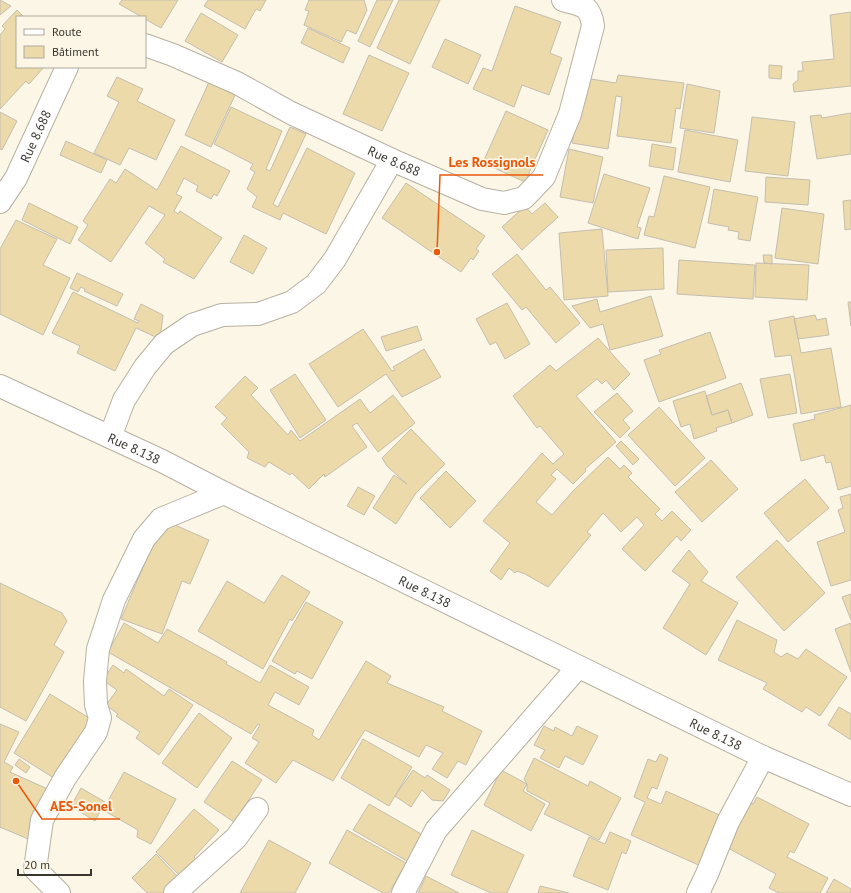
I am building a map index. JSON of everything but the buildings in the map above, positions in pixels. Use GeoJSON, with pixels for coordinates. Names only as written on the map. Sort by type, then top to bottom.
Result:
{"type":"FeatureCollection","features":[{"type":"Feature","properties":{"kind":"street","name":"Rue 8.688"},"geometry":{"type":"LineString","coordinates":[[146,45],[173,55],[237,83],[290,113],[392,160],[482,199],[504,203],[524,198],[544,177],[570,114],[593,26],[591,15],[586,7],[563,0]]}},
{"type":"Feature","properties":{"kind":"street","name":"Rue 8.688"},"geometry":{"type":"LineString","coordinates":[[0,202],[16,178],[67,68]]}},
{"type":"Feature","properties":{"kind":"street"},"geometry":{"type":"LineString","coordinates":[[110,437],[124,400],[145,367],[164,344],[192,325],[222,314],[258,314],[292,302],[316,284],[335,259],[392,160]]}},
{"type":"Feature","properties":{"kind":"street","name":"Rue 8.138"},"geometry":{"type":"LineString","coordinates":[[0,386],[162,461],[224,493],[763,757],[851,795]]}},
{"type":"Feature","properties":{"kind":"street"},"geometry":{"type":"LineString","coordinates":[[59,893],[35,869],[42,820],[65,778],[96,732],[100,718],[96,705],[95,680],[98,649],[114,600],[144,539],[161,519],[224,493]]}},
{"type":"Feature","properties":{"kind":"street"},"geometry":{"type":"LineString","coordinates":[[403,893],[436,830],[578,667]]}},
{"type":"Feature","properties":{"kind":"street"},"geometry":{"type":"LineString","coordinates":[[698,893],[728,822],[763,757]]}},
{"type":"Feature","properties":{"kind":"street"},"geometry":{"type":"LineString","coordinates":[[175,893],[236,838],[257,809]]}},
{"type":"Feature","properties":{"kind":"place","name":"Les Rossignols"},"geometry":{"type":"Point","coordinates":[437,252]}},
{"type":"Feature","properties":{"kind":"place","name":"AES-Sonel"},"geometry":{"type":"Point","coordinates":[16,781]}}]}
